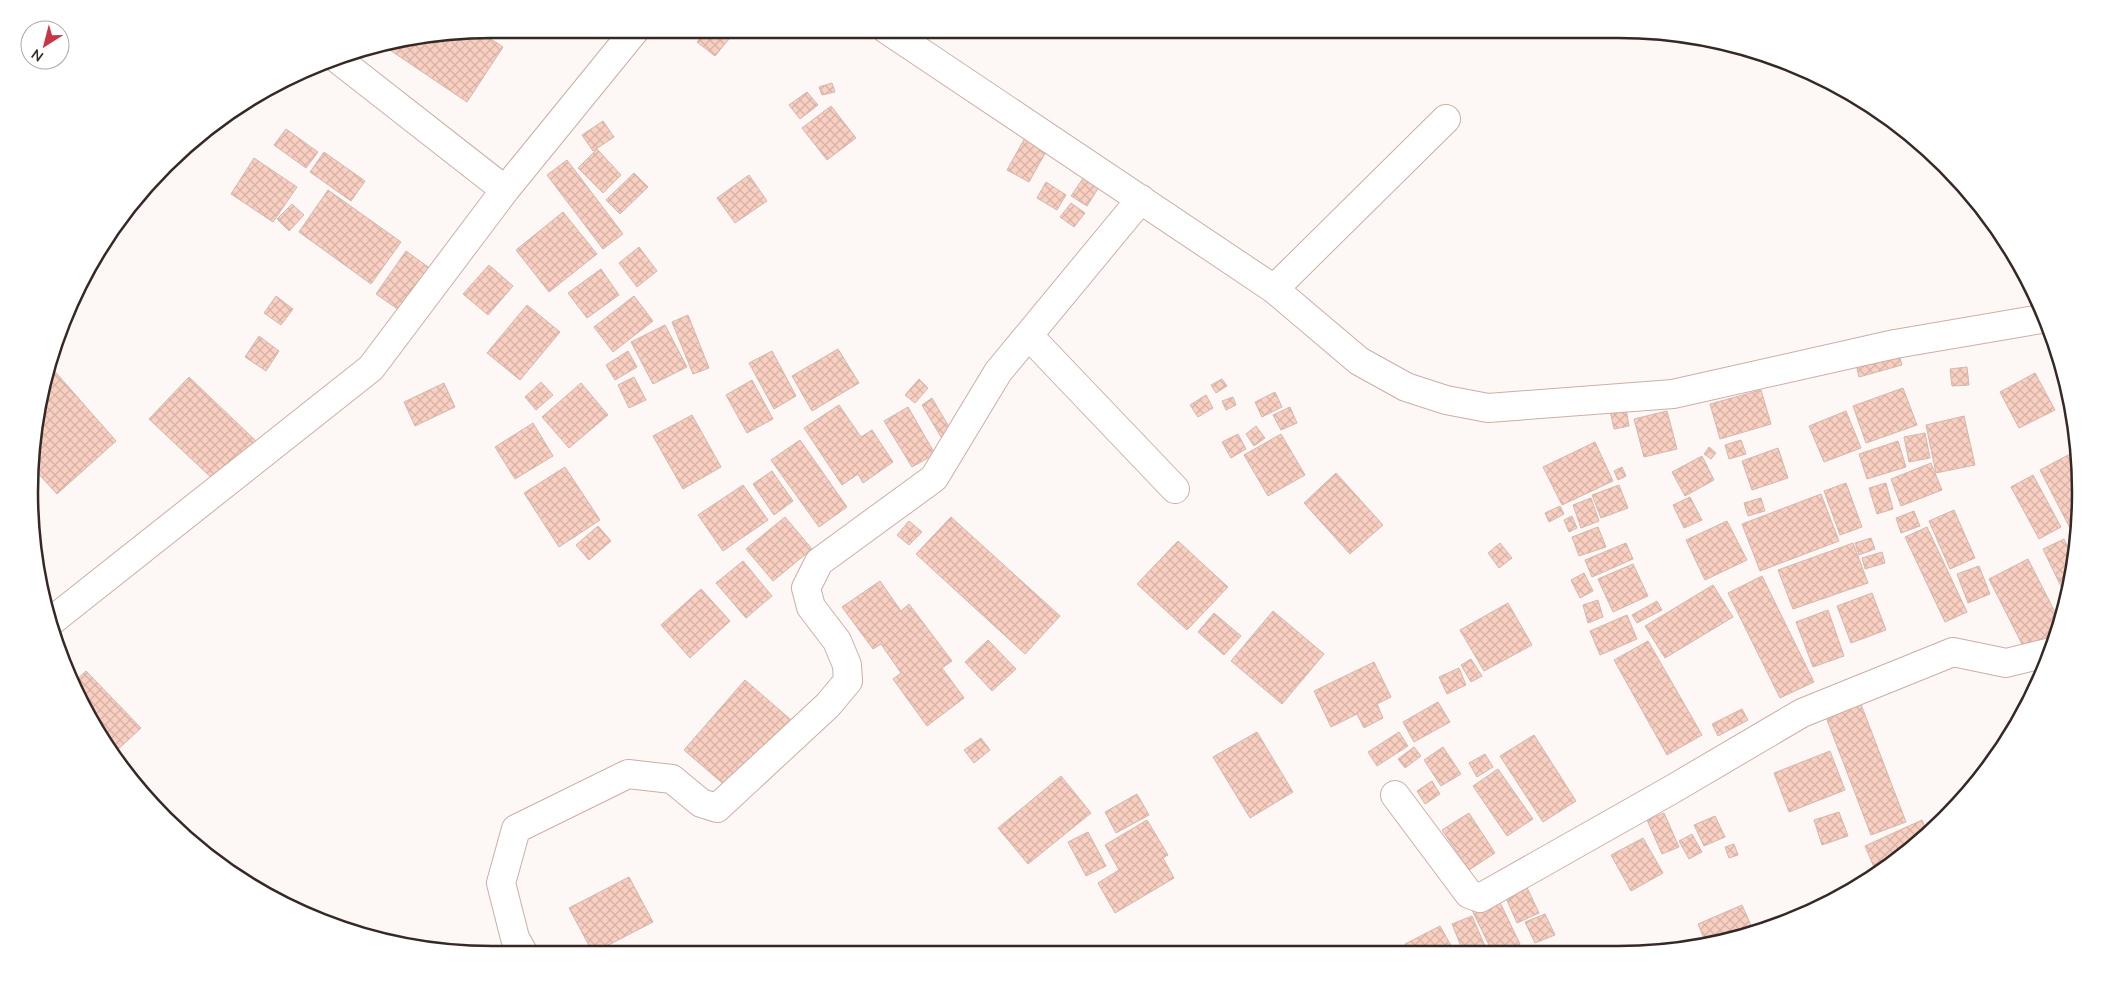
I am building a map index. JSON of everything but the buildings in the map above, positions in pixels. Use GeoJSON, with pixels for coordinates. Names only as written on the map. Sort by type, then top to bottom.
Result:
{"type":"FeatureCollection","features":[{"type":"Feature","properties":{"kind":"street"},"geometry":{"type":"LineString","coordinates":[[56,618],[371,368],[505,190],[629,38]]}},
{"type":"Feature","properties":{"kind":"street"},"geometry":{"type":"LineString","coordinates":[[900,38],[1141,198],[1274,289],[1359,360],[1406,387],[1446,400],[1488,408],[1673,394],[1895,344],[2039,319]]}},
{"type":"Feature","properties":{"kind":"street"},"geometry":{"type":"LineString","coordinates":[[343,63],[505,190]]}},
{"type":"Feature","properties":{"kind":"street"},"geometry":{"type":"LineString","coordinates":[[1274,289],[1446,119]]}},
{"type":"Feature","properties":{"kind":"street"},"geometry":{"type":"LineString","coordinates":[[520,946],[515,938],[501,883],[516,829],[628,774],[672,778],[701,803],[717,808],[828,705],[848,681],[847,665],[837,641],[811,607],[806,588],[818,562],[934,478],[998,372],[1141,198]]}},
{"type":"Feature","properties":{"kind":"street"},"geometry":{"type":"LineString","coordinates":[[1028,336],[1175,489]]}},
{"type":"Feature","properties":{"kind":"street"},"geometry":{"type":"LineString","coordinates":[[1395,795],[1469,894],[1480,898],[1671,790],[1802,713],[1953,652],[2006,663],[2042,654]]}}]}
